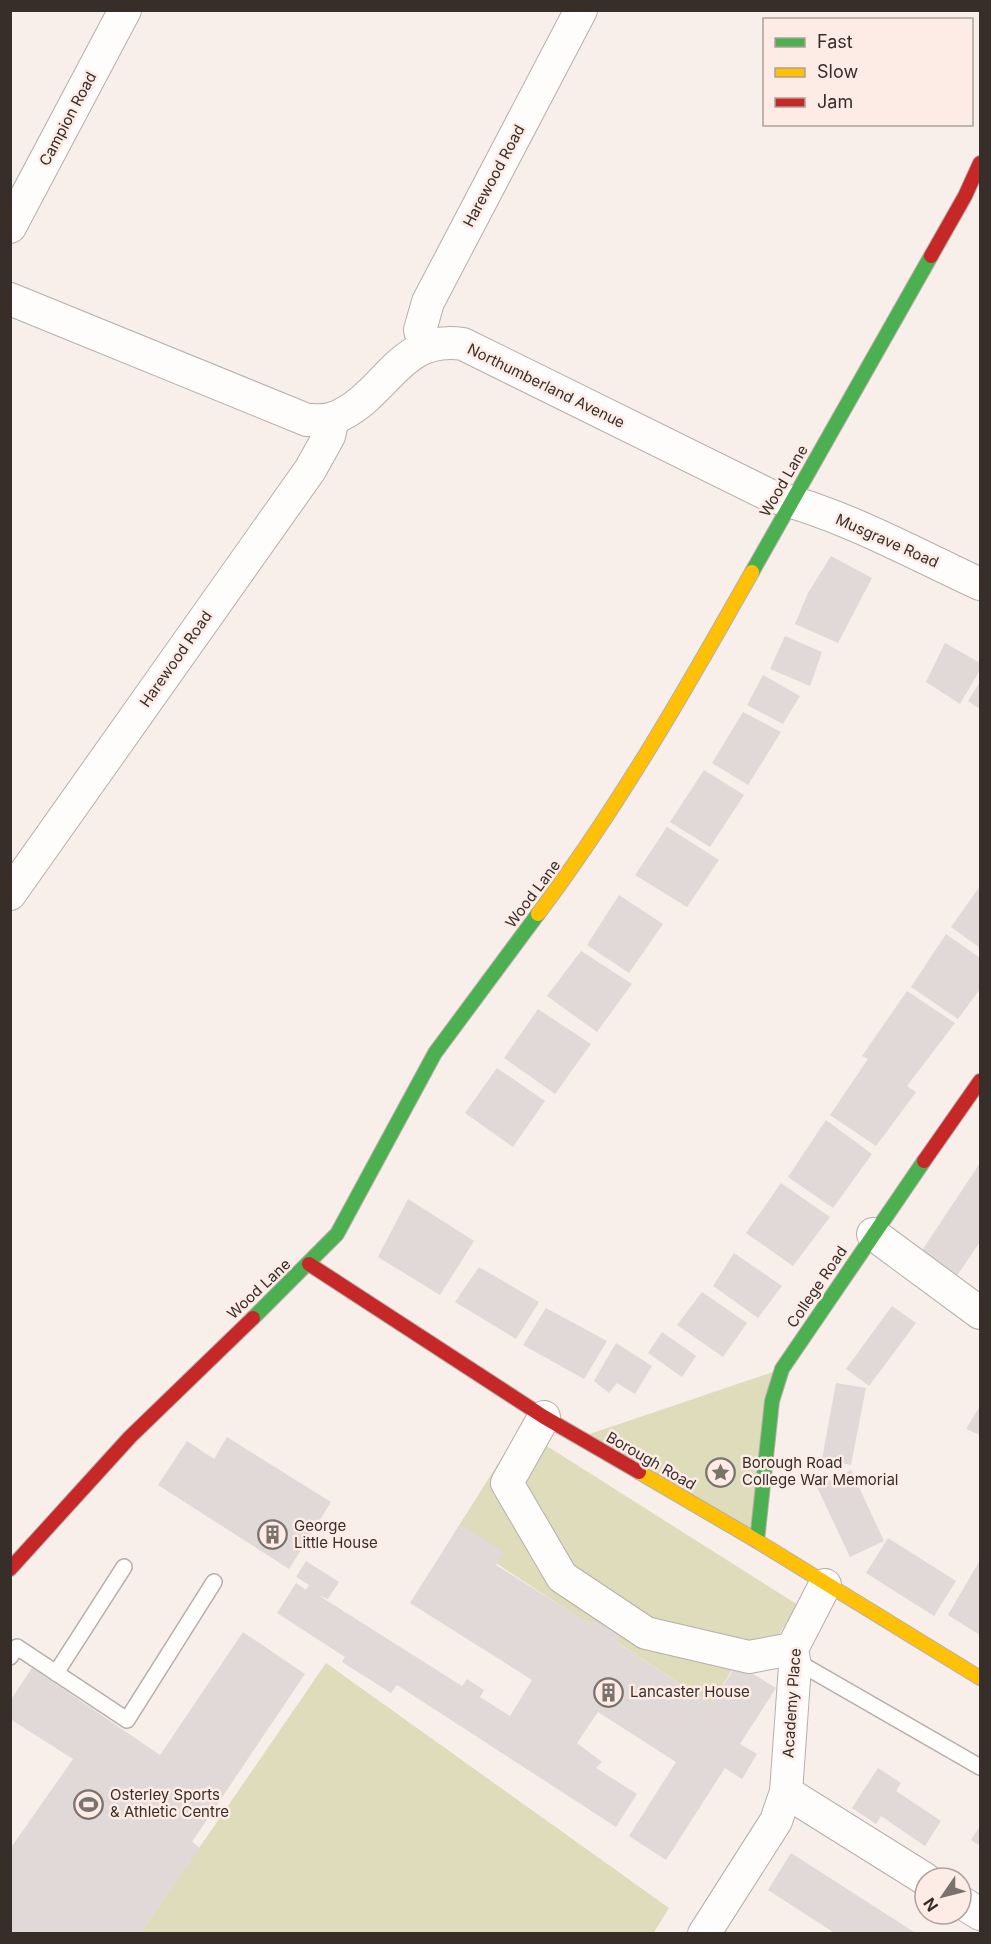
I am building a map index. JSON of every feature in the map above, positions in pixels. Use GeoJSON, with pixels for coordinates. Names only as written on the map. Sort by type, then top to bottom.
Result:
{"type":"FeatureCollection","features":[{"type":"Feature","properties":{"kind":"street","name":"Campion Road"},"geometry":{"type":"LineString","coordinates":[[10,227],[125,10]]}},
{"type":"Feature","properties":{"kind":"street","name":"Harewood Road"},"geometry":{"type":"LineString","coordinates":[[424,345],[420,330],[428,302],[581,10]]}},
{"type":"Feature","properties":{"kind":"street","name":"Wood Lane"},"geometry":{"type":"LineString","coordinates":[[10,1569],[130,1437],[309,1264],[337,1234],[435,1053],[585,852],[692,678],[965,196],[981,163]]}},
{"type":"Feature","properties":{"kind":"street"},"geometry":{"type":"LineString","coordinates":[[10,299],[307,420],[333,418],[363,401],[406,358],[424,345]]}},
{"type":"Feature","properties":{"kind":"street","name":"Northumberland Avenue"},"geometry":{"type":"LineString","coordinates":[[424,345],[445,342],[463,344],[771,496],[792,502]]}},
{"type":"Feature","properties":{"kind":"street","name":"Harewood Road"},"geometry":{"type":"LineString","coordinates":[[10,894],[310,470],[328,436],[333,418]]}},
{"type":"Feature","properties":{"kind":"street","name":"Musgrave Road"},"geometry":{"type":"LineString","coordinates":[[792,502],[888,538],[981,584]]}},
{"type":"Feature","properties":{"kind":"street","name":"College Road"},"geometry":{"type":"LineString","coordinates":[[757,1541],[772,1401],[782,1369],[873,1234],[981,1082]]}},
{"type":"Feature","properties":{"kind":"street"},"geometry":{"type":"LineString","coordinates":[[873,1234],[981,1313]]}},
{"type":"Feature","properties":{"kind":"street","name":"Borough Road"},"geometry":{"type":"LineString","coordinates":[[309,1264],[544,1417],[757,1541],[825,1585],[981,1678]]}},
{"type":"Feature","properties":{"kind":"street"},"geometry":{"type":"LineString","coordinates":[[544,1417],[498,1480],[562,1577],[646,1633],[749,1657],[793,1654]]}},
{"type":"Feature","properties":{"kind":"street","name":"Academy Place"},"geometry":{"type":"LineString","coordinates":[[704,1934],[776,1821],[786,1792],[793,1654],[825,1585]]}},
{"type":"Feature","properties":{"kind":"street"},"geometry":{"type":"LineString","coordinates":[[786,1792],[913,1871]]}},
{"type":"Feature","properties":{"kind":"lane"},"geometry":{"type":"LineString","coordinates":[[56,1673],[124,1567]]}},
{"type":"Feature","properties":{"kind":"lane"},"geometry":{"type":"LineString","coordinates":[[10,1657],[17,1647],[127,1720],[214,1582]]}},
{"type":"Feature","properties":{"kind":"lane"},"geometry":{"type":"LineString","coordinates":[[793,1654],[981,1767]]}},
{"type":"Feature","properties":{"kind":"shaded area"},"geometry":{"type":"Polygon","coordinates":[[[782,1369],[757,1541],[578,1438],[782,1369]]]}},
{"type":"Feature","properties":{"kind":"shaded area"},"geometry":{"type":"Polygon","coordinates":[[[520,1429],[798,1605],[778,1636],[749,1642],[711,1704],[453,1535],[520,1429]]]}},
{"type":"Feature","properties":{"kind":"shaded area"},"geometry":{"type":"Polygon","coordinates":[[[326,1663],[669,1908],[653,1934],[140,1934],[326,1663]]]}},
{"type":"Feature","properties":{"kind":"building"},"geometry":{"type":"Polygon","coordinates":[[[831,556],[872,578],[838,643],[795,624],[808,593],[831,556]]]}},
{"type":"Feature","properties":{"kind":"building"},"geometry":{"type":"Polygon","coordinates":[[[785,636],[822,652],[810,686],[770,669],[785,636]]]}},
{"type":"Feature","properties":{"kind":"building"},"geometry":{"type":"Polygon","coordinates":[[[945,643],[980,663],[980,670],[960,704],[926,682],[945,643]]]}},
{"type":"Feature","properties":{"kind":"building"},"geometry":{"type":"Polygon","coordinates":[[[763,675],[800,696],[783,724],[747,705],[763,675]]]}},
{"type":"Feature","properties":{"kind":"building"},"geometry":{"type":"Polygon","coordinates":[[[980,682],[980,709],[968,701],[980,682]]]}},
{"type":"Feature","properties":{"kind":"building"},"geometry":{"type":"Polygon","coordinates":[[[743,712],[781,732],[748,785],[712,763],[743,712]]]}},
{"type":"Feature","properties":{"kind":"building"},"geometry":{"type":"Polygon","coordinates":[[[704,770],[744,795],[710,847],[670,822],[704,770]]]}},
{"type":"Feature","properties":{"kind":"building"},"geometry":{"type":"Polygon","coordinates":[[[667,827],[719,860],[687,907],[635,875],[667,827]]]}},
{"type":"Feature","properties":{"kind":"building"},"geometry":{"type":"Polygon","coordinates":[[[980,886],[980,948],[951,927],[980,886]]]}},
{"type":"Feature","properties":{"kind":"building"},"geometry":{"type":"Polygon","coordinates":[[[619,895],[663,924],[629,973],[587,945],[619,895]]]}},
{"type":"Feature","properties":{"kind":"building"},"geometry":{"type":"Polygon","coordinates":[[[946,934],[980,958],[980,989],[958,1019],[911,987],[946,934]]]}},
{"type":"Feature","properties":{"kind":"building"},"geometry":{"type":"Polygon","coordinates":[[[581,951],[632,984],[597,1032],[547,996],[581,951]]]}},
{"type":"Feature","properties":{"kind":"building"},"geometry":{"type":"Polygon","coordinates":[[[907,991],[955,1023],[907,1086],[916,1092],[876,1146],[830,1115],[868,1059],[862,1056],[907,991]]]}},
{"type":"Feature","properties":{"kind":"building"},"geometry":{"type":"Polygon","coordinates":[[[538,1009],[591,1044],[555,1094],[504,1058],[538,1009]]]}},
{"type":"Feature","properties":{"kind":"building"},"geometry":{"type":"Polygon","coordinates":[[[497,1068],[545,1101],[513,1147],[465,1113],[497,1068]]]}},
{"type":"Feature","properties":{"kind":"building"},"geometry":{"type":"Polygon","coordinates":[[[826,1120],[872,1154],[833,1208],[788,1177],[826,1120]]]}},
{"type":"Feature","properties":{"kind":"building"},"geometry":{"type":"Polygon","coordinates":[[[980,1163],[980,1242],[956,1277],[921,1252],[980,1163]]]}},
{"type":"Feature","properties":{"kind":"building"},"geometry":{"type":"Polygon","coordinates":[[[781,1183],[830,1217],[793,1266],[746,1233],[781,1183]]]}},
{"type":"Feature","properties":{"kind":"building"},"geometry":{"type":"Polygon","coordinates":[[[408,1199],[474,1241],[440,1295],[378,1257],[408,1199]]]}},
{"type":"Feature","properties":{"kind":"building"},"geometry":{"type":"Polygon","coordinates":[[[734,1253],[782,1286],[758,1318],[713,1286],[734,1253]]]}},
{"type":"Feature","properties":{"kind":"building"},"geometry":{"type":"Polygon","coordinates":[[[479,1267],[539,1302],[516,1339],[455,1302],[479,1267]]]}},
{"type":"Feature","properties":{"kind":"building"},"geometry":{"type":"Polygon","coordinates":[[[702,1292],[747,1323],[723,1357],[677,1325],[702,1292]]]}},
{"type":"Feature","properties":{"kind":"building"},"geometry":{"type":"Polygon","coordinates":[[[892,1306],[916,1323],[869,1386],[846,1369],[892,1306]]]}},
{"type":"Feature","properties":{"kind":"building"},"geometry":{"type":"Polygon","coordinates":[[[546,1308],[607,1341],[584,1379],[523,1345],[546,1308]]]}},
{"type":"Feature","properties":{"kind":"building"},"geometry":{"type":"Polygon","coordinates":[[[662,1332],[696,1356],[682,1377],[648,1353],[662,1332]]]}},
{"type":"Feature","properties":{"kind":"building"},"geometry":{"type":"Polygon","coordinates":[[[616,1343],[652,1366],[635,1394],[617,1383],[609,1393],[594,1381],[616,1343]]]}},
{"type":"Feature","properties":{"kind":"building"},"geometry":{"type":"Polygon","coordinates":[[[836,1383],[866,1388],[851,1465],[822,1459],[836,1383]]]}},
{"type":"Feature","properties":{"kind":"building"},"geometry":{"type":"Polygon","coordinates":[[[980,1406],[980,1435],[966,1429],[980,1406]]]}},
{"type":"Feature","properties":{"kind":"building","name":"George Little House"},"geometry":{"type":"Polygon","coordinates":[[[227,1437],[331,1502],[289,1569],[158,1485],[187,1441],[214,1459],[227,1437]]]}},
{"type":"Feature","properties":{"kind":"building"},"geometry":{"type":"Polygon","coordinates":[[[851,1470],[884,1541],[850,1557],[817,1487],[851,1470]]]}},
{"type":"Feature","properties":{"kind":"building","name":"Lancaster House"},"geometry":{"type":"Polygon","coordinates":[[[460,1524],[504,1552],[496,1565],[590,1624],[593,1619],[619,1635],[616,1642],[711,1704],[737,1664],[776,1688],[740,1744],[757,1754],[742,1779],[725,1768],[666,1860],[629,1836],[676,1762],[598,1712],[577,1743],[602,1762],[596,1768],[637,1794],[616,1827],[397,1685],[391,1693],[342,1662],[345,1657],[277,1613],[296,1583],[306,1590],[309,1585],[296,1577],[306,1561],[339,1582],[328,1599],[318,1595],[462,1686],[467,1679],[484,1690],[480,1697],[510,1716],[532,1680],[410,1603],[460,1524]]]}},
{"type":"Feature","properties":{"kind":"building"},"geometry":{"type":"Polygon","coordinates":[[[888,1538],[956,1581],[934,1616],[866,1573],[888,1538]]]}},
{"type":"Feature","properties":{"kind":"building"},"geometry":{"type":"Polygon","coordinates":[[[980,1560],[980,1635],[948,1615],[980,1560]]]}},
{"type":"Feature","properties":{"kind":"building"},"geometry":{"type":"Polygon","coordinates":[[[243,1632],[305,1674],[192,1842],[200,1848],[140,1934],[10,1934],[10,1849],[73,1759],[10,1719],[10,1701],[32,1668],[160,1755],[243,1632]]]}},
{"type":"Feature","properties":{"kind":"building"},"geometry":{"type":"Polygon","coordinates":[[[878,1768],[901,1783],[896,1791],[941,1821],[925,1846],[881,1816],[876,1824],[852,1808],[878,1768]]]}},
{"type":"Feature","properties":{"kind":"building"},"geometry":{"type":"Polygon","coordinates":[[[980,1826],[980,1846],[971,1840],[980,1826]]]}},
{"type":"Feature","properties":{"kind":"building"},"geometry":{"type":"Polygon","coordinates":[[[791,1853],[914,1932],[913,1934],[836,1934],[768,1890],[791,1853]]]}},
{"type":"Feature","properties":{"kind":"traffic: fast"},"geometry":{"type":"LineString","coordinates":[[752,572],[931,256]]}},
{"type":"Feature","properties":{"kind":"traffic: fast"},"geometry":{"type":"LineString","coordinates":[[253,1318],[337,1234],[435,1053],[538,914]]}},
{"type":"Feature","properties":{"kind":"traffic: fast"},"geometry":{"type":"LineString","coordinates":[[757,1541],[772,1401],[782,1369],[924,1161]]}},
{"type":"Feature","properties":{"kind":"traffic: slow"},"geometry":{"type":"LineString","coordinates":[[538,914],[624,789],[677,703],[752,572]]}},
{"type":"Feature","properties":{"kind":"traffic: slow"},"geometry":{"type":"LineString","coordinates":[[639,1472],[757,1541],[980,1678]]}},
{"type":"Feature","properties":{"kind":"traffic: jam"},"geometry":{"type":"LineString","coordinates":[[931,256],[965,196],[980,163]]}},
{"type":"Feature","properties":{"kind":"traffic: jam"},"geometry":{"type":"LineString","coordinates":[[924,1161],[980,1081]]}},
{"type":"Feature","properties":{"kind":"traffic: jam"},"geometry":{"type":"LineString","coordinates":[[309,1264],[544,1417],[639,1472]]}},
{"type":"Feature","properties":{"kind":"traffic: jam"},"geometry":{"type":"LineString","coordinates":[[10,1569],[130,1437],[253,1318]]}},
{"type":"Feature","properties":{"kind":"place","name":"Borough Road College War Memorial"},"geometry":{"type":"Point","coordinates":[721,1472]}},
{"type":"Feature","properties":{"kind":"place","name":"George Little House"},"geometry":{"type":"Point","coordinates":[273,1535]}},
{"type":"Feature","properties":{"kind":"place","name":"Lancaster House"},"geometry":{"type":"Point","coordinates":[609,1692]}},
{"type":"Feature","properties":{"kind":"place","name":"Osterley Sports & Athletic Centre"},"geometry":{"type":"Point","coordinates":[89,1804]}}]}
